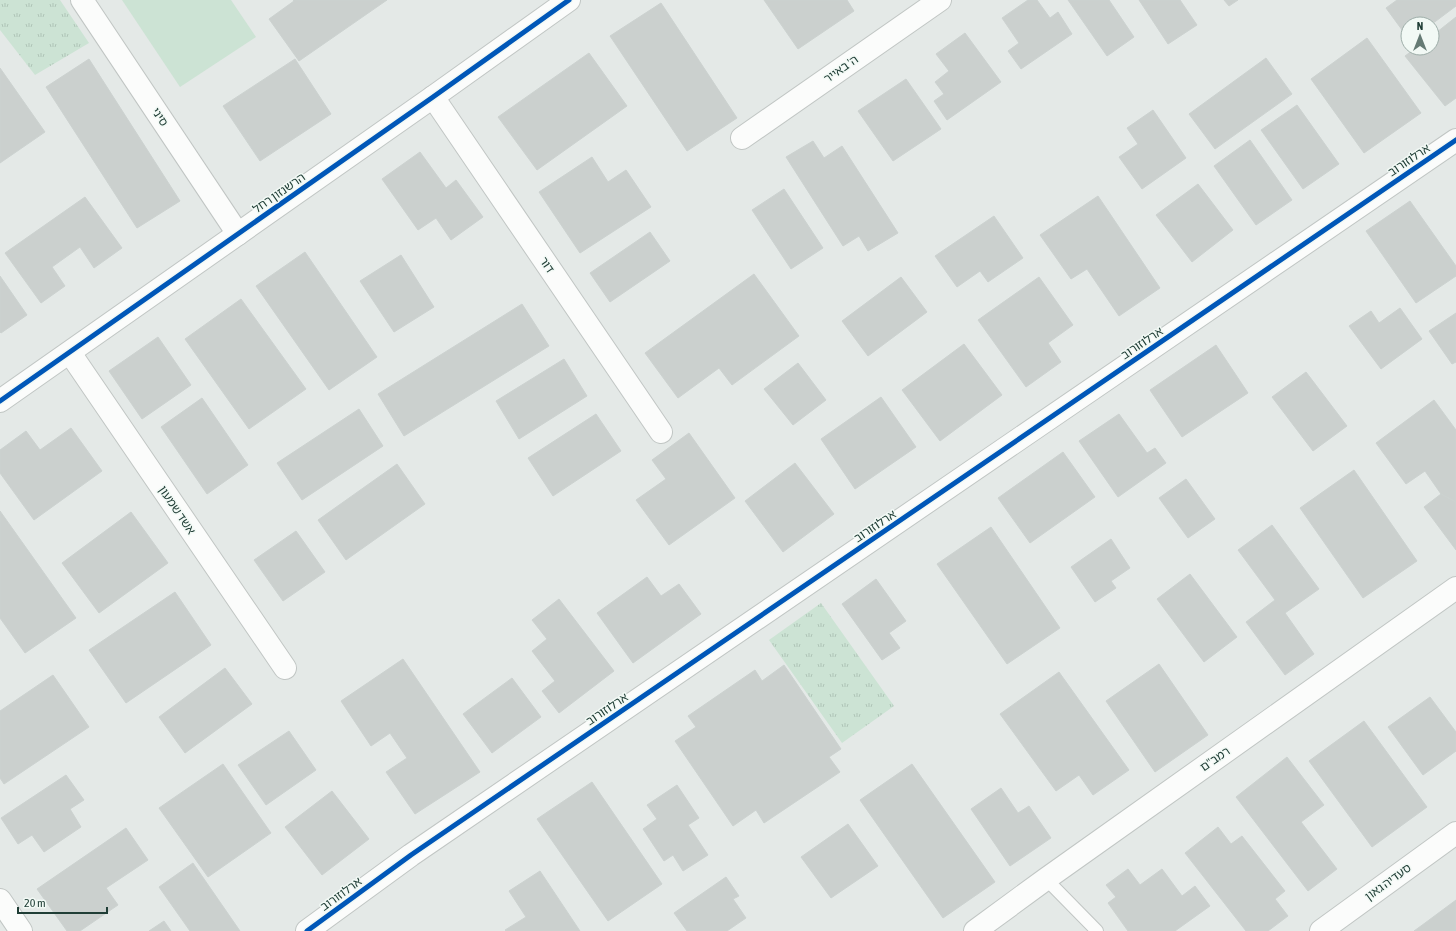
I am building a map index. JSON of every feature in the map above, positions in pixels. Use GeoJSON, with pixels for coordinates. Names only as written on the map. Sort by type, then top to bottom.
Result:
{"type":"FeatureCollection","features":[{"type":"Feature","properties":{"kind":"street","name":"סיני"},"geometry":{"type":"LineString","coordinates":[[82,0],[238,234]]}},
{"type":"Feature","properties":{"kind":"street","name":"הרשנזון רחל"},"geometry":{"type":"LineString","coordinates":[[0,401],[569,0]]}},
{"type":"Feature","properties":{"kind":"street","name":"ה' באייר"},"geometry":{"type":"LineString","coordinates":[[742,138],[940,0]]}},
{"type":"Feature","properties":{"kind":"street","name":"דור"},"geometry":{"type":"LineString","coordinates":[[433,97],[661,432]]}},
{"type":"Feature","properties":{"kind":"street","name":"ארלוזורוב"},"geometry":{"type":"LineString","coordinates":[[307,931],[418,851],[1456,140]]}},
{"type":"Feature","properties":{"kind":"street","name":"אשד שמעון"},"geometry":{"type":"LineString","coordinates":[[70,353],[285,668]]}},
{"type":"Feature","properties":{"kind":"street","name":"רמב\"ם"},"geometry":{"type":"LineString","coordinates":[[975,931],[1456,588]]}},
{"type":"Feature","properties":{"kind":"street","name":"סעדיה גאון"},"geometry":{"type":"LineString","coordinates":[[1321,931],[1456,833]]}},
{"type":"Feature","properties":{"kind":"street"},"geometry":{"type":"LineString","coordinates":[[0,900],[21,931]]}},
{"type":"Feature","properties":{"kind":"lane"},"geometry":{"type":"LineString","coordinates":[[1046,879],[1097,931]]}},
{"type":"Feature","properties":{"kind":"green space"},"geometry":{"type":"Polygon","coordinates":[[[0,0],[60,0],[89,43],[35,75],[0,30],[0,0]]]}},
{"type":"Feature","properties":{"kind":"green space"},"geometry":{"type":"Polygon","coordinates":[[[122,0],[231,0],[256,37],[180,87],[122,0]]]}},
{"type":"Feature","properties":{"kind":"green space"},"geometry":{"type":"Polygon","coordinates":[[[821,603],[894,706],[842,743],[769,640],[821,603]]]}},
{"type":"Feature","properties":{"kind":"building"},"geometry":{"type":"Polygon","coordinates":[[[293,0],[387,0],[299,61],[269,19],[294,1],[293,0]]]}},
{"type":"Feature","properties":{"kind":"building"},"geometry":{"type":"Polygon","coordinates":[[[764,0],[847,0],[854,11],[798,49],[764,0]]]}},
{"type":"Feature","properties":{"kind":"building"},"geometry":{"type":"Polygon","coordinates":[[[1028,0],[1037,0],[1050,18],[1058,12],[1072,34],[1021,69],[1008,51],[1019,43],[1002,18],[1028,0]]]}},
{"type":"Feature","properties":{"kind":"building"},"geometry":{"type":"Polygon","coordinates":[[[1068,0],[1109,0],[1134,37],[1107,56],[1068,0]]]}},
{"type":"Feature","properties":{"kind":"building"},"geometry":{"type":"Polygon","coordinates":[[[1139,0],[1180,0],[1197,25],[1168,44],[1139,0]]]}},
{"type":"Feature","properties":{"kind":"building"},"geometry":{"type":"Polygon","coordinates":[[[1224,0],[1238,0],[1229,6],[1224,0]]]}},
{"type":"Feature","properties":{"kind":"building"},"geometry":{"type":"Polygon","coordinates":[[[1397,0],[1456,0],[1456,6],[1440,18],[1440,16],[1400,16],[1400,27],[1386,8],[1397,0]]]}},
{"type":"Feature","properties":{"kind":"building"},"geometry":{"type":"Polygon","coordinates":[[[661,3],[737,118],[687,151],[610,36],[661,3]]]}},
{"type":"Feature","properties":{"kind":"building"},"geometry":{"type":"Polygon","coordinates":[[[1456,17],[1456,98],[1445,106],[1405,56],[1440,56],[1440,30],[1456,17]]]}},
{"type":"Feature","properties":{"kind":"building"},"geometry":{"type":"Polygon","coordinates":[[[965,33],[1001,82],[947,120],[934,101],[944,94],[935,82],[949,71],[936,54],[965,33]]]}},
{"type":"Feature","properties":{"kind":"building"},"geometry":{"type":"Polygon","coordinates":[[[1367,38],[1421,113],[1364,153],[1311,79],[1367,38]]]}},
{"type":"Feature","properties":{"kind":"building"},"geometry":{"type":"Polygon","coordinates":[[[589,53],[627,106],[537,170],[498,117],[589,53]]]}},
{"type":"Feature","properties":{"kind":"building"},"geometry":{"type":"Polygon","coordinates":[[[1266,58],[1292,94],[1215,149],[1189,114],[1266,58]]]}},
{"type":"Feature","properties":{"kind":"building"},"geometry":{"type":"Polygon","coordinates":[[[89,59],[180,201],[137,228],[46,87],[89,59]]]}},
{"type":"Feature","properties":{"kind":"building"},"geometry":{"type":"Polygon","coordinates":[[[295,59],[331,114],[260,161],[223,106],[295,59]]]}},
{"type":"Feature","properties":{"kind":"building"},"geometry":{"type":"Polygon","coordinates":[[[0,68],[45,132],[0,163],[0,68]]]}},
{"type":"Feature","properties":{"kind":"building"},"geometry":{"type":"Polygon","coordinates":[[[906,79],[941,129],[893,161],[858,111],[906,79]]]}},
{"type":"Feature","properties":{"kind":"building"},"geometry":{"type":"Polygon","coordinates":[[[1297,105],[1339,164],[1303,189],[1261,130],[1297,105]]]}},
{"type":"Feature","properties":{"kind":"building"},"geometry":{"type":"Polygon","coordinates":[[[1153,110],[1186,158],[1142,189],[1119,157],[1138,144],[1127,128],[1153,110]]]}},
{"type":"Feature","properties":{"kind":"building"},"geometry":{"type":"Polygon","coordinates":[[[1250,140],[1292,200],[1256,225],[1214,166],[1250,140]]]}},
{"type":"Feature","properties":{"kind":"building"},"geometry":{"type":"Polygon","coordinates":[[[813,141],[824,158],[842,146],[898,233],[868,251],[859,236],[843,246],[786,157],[813,141]]]}},
{"type":"Feature","properties":{"kind":"building"},"geometry":{"type":"Polygon","coordinates":[[[420,152],[446,188],[456,180],[483,217],[451,240],[436,218],[418,230],[382,179],[420,152]]]}},
{"type":"Feature","properties":{"kind":"building"},"geometry":{"type":"Polygon","coordinates":[[[592,157],[608,182],[626,170],[651,207],[580,253],[539,192],[592,157]]]}},
{"type":"Feature","properties":{"kind":"building"},"geometry":{"type":"Polygon","coordinates":[[[1198,184],[1233,230],[1192,262],[1156,215],[1198,184]]]}},
{"type":"Feature","properties":{"kind":"building"},"geometry":{"type":"Polygon","coordinates":[[[784,189],[823,248],[791,269],[752,210],[784,189]]]}},
{"type":"Feature","properties":{"kind":"building"},"geometry":{"type":"Polygon","coordinates":[[[1098,196],[1160,288],[1119,316],[1087,269],[1071,279],[1040,235],[1098,196]]]}},
{"type":"Feature","properties":{"kind":"building"},"geometry":{"type":"Polygon","coordinates":[[[85,197],[122,248],[94,268],[80,247],[52,267],[65,286],[41,303],[5,253],[85,197]]]}},
{"type":"Feature","properties":{"kind":"building"},"geometry":{"type":"Polygon","coordinates":[[[1410,201],[1456,266],[1456,276],[1416,303],[1366,231],[1410,201]]]}},
{"type":"Feature","properties":{"kind":"building"},"geometry":{"type":"Polygon","coordinates":[[[994,216],[1023,258],[988,282],[980,271],[957,287],[935,256],[994,216]]]}},
{"type":"Feature","properties":{"kind":"building"},"geometry":{"type":"Polygon","coordinates":[[[650,232],[670,261],[610,302],[590,273],[650,232]]]}},
{"type":"Feature","properties":{"kind":"building"},"geometry":{"type":"Polygon","coordinates":[[[305,252],[377,357],[329,390],[256,286],[305,252]]]}},
{"type":"Feature","properties":{"kind":"building"},"geometry":{"type":"Polygon","coordinates":[[[401,255],[434,307],[394,332],[360,281],[401,255]]]}},
{"type":"Feature","properties":{"kind":"building"},"geometry":{"type":"Polygon","coordinates":[[[754,274],[799,336],[732,385],[719,368],[678,398],[645,353],[754,274]]]}},
{"type":"Feature","properties":{"kind":"building"},"geometry":{"type":"Polygon","coordinates":[[[0,276],[27,315],[1,333],[0,332],[0,276]]]}},
{"type":"Feature","properties":{"kind":"building"},"geometry":{"type":"Polygon","coordinates":[[[901,277],[927,312],[868,356],[842,321],[901,277]]]}},
{"type":"Feature","properties":{"kind":"building"},"geometry":{"type":"Polygon","coordinates":[[[1039,277],[1073,325],[1048,343],[1061,362],[1026,387],[978,320],[1039,277]]]}},
{"type":"Feature","properties":{"kind":"building"},"geometry":{"type":"Polygon","coordinates":[[[241,299],[306,389],[249,429],[185,339],[241,299]]]}},
{"type":"Feature","properties":{"kind":"building"},"geometry":{"type":"Polygon","coordinates":[[[522,304],[549,346],[404,436],[378,394],[522,304]]]}},
{"type":"Feature","properties":{"kind":"building"},"geometry":{"type":"Polygon","coordinates":[[[1400,308],[1422,339],[1381,369],[1349,326],[1371,311],[1379,323],[1400,308]]]}},
{"type":"Feature","properties":{"kind":"building"},"geometry":{"type":"Polygon","coordinates":[[[1456,313],[1456,362],[1452,364],[1429,331],[1456,313]]]}},
{"type":"Feature","properties":{"kind":"building"},"geometry":{"type":"Polygon","coordinates":[[[158,337],[191,385],[142,419],[109,371],[158,337]]]}},
{"type":"Feature","properties":{"kind":"building"},"geometry":{"type":"Polygon","coordinates":[[[964,344],[1002,395],[940,441],[902,390],[964,344]]]}},
{"type":"Feature","properties":{"kind":"building"},"geometry":{"type":"Polygon","coordinates":[[[1216,345],[1248,393],[1182,437],[1150,390],[1216,345]]]}},
{"type":"Feature","properties":{"kind":"building"},"geometry":{"type":"Polygon","coordinates":[[[564,359],[587,396],[519,439],[496,401],[564,359]]]}},
{"type":"Feature","properties":{"kind":"building"},"geometry":{"type":"Polygon","coordinates":[[[798,363],[826,400],[793,425],[764,389],[798,363]]]}},
{"type":"Feature","properties":{"kind":"building"},"geometry":{"type":"Polygon","coordinates":[[[1306,372],[1347,426],[1313,451],[1272,397],[1306,372]]]}},
{"type":"Feature","properties":{"kind":"building"},"geometry":{"type":"Polygon","coordinates":[[[881,397],[916,447],[855,489],[821,439],[881,397]]]}},
{"type":"Feature","properties":{"kind":"building"},"geometry":{"type":"Polygon","coordinates":[[[202,398],[248,465],[207,494],[161,427],[202,398]]]}},
{"type":"Feature","properties":{"kind":"building"},"geometry":{"type":"Polygon","coordinates":[[[1434,400],[1456,430],[1456,502],[1441,494],[1425,471],[1406,484],[1376,443],[1434,400]]]}},
{"type":"Feature","properties":{"kind":"building"},"geometry":{"type":"Polygon","coordinates":[[[359,409],[383,446],[302,500],[277,463],[359,409]]]}},
{"type":"Feature","properties":{"kind":"building"},"geometry":{"type":"Polygon","coordinates":[[[596,414],[621,451],[553,496],[528,458],[596,414]]]}},
{"type":"Feature","properties":{"kind":"building"},"geometry":{"type":"Polygon","coordinates":[[[1119,414],[1147,453],[1155,448],[1166,463],[1118,497],[1079,441],[1119,414]]]}},
{"type":"Feature","properties":{"kind":"building"},"geometry":{"type":"Polygon","coordinates":[[[71,428],[102,471],[34,520],[0,473],[0,450],[26,431],[40,450],[71,428]]]}},
{"type":"Feature","properties":{"kind":"building"},"geometry":{"type":"Polygon","coordinates":[[[689,433],[735,498],[669,545],[636,500],[666,479],[652,460],[689,433]]]}},
{"type":"Feature","properties":{"kind":"building"},"geometry":{"type":"Polygon","coordinates":[[[1063,452],[1095,497],[1030,543],[998,498],[1063,452]]]}},
{"type":"Feature","properties":{"kind":"building"},"geometry":{"type":"Polygon","coordinates":[[[795,463],[834,514],[783,552],[745,501],[795,463]]]}},
{"type":"Feature","properties":{"kind":"building"},"geometry":{"type":"Polygon","coordinates":[[[397,464],[425,504],[346,560],[318,520],[397,464]]]}},
{"type":"Feature","properties":{"kind":"building"},"geometry":{"type":"Polygon","coordinates":[[[1354,470],[1417,561],[1363,598],[1300,508],[1354,470]]]}},
{"type":"Feature","properties":{"kind":"building"},"geometry":{"type":"Polygon","coordinates":[[[1186,479],[1215,519],[1188,538],[1159,498],[1186,479]]]}},
{"type":"Feature","properties":{"kind":"building"},"geometry":{"type":"Polygon","coordinates":[[[1441,494],[1456,502],[1456,550],[1424,507],[1441,494]]]}},
{"type":"Feature","properties":{"kind":"building"},"geometry":{"type":"Polygon","coordinates":[[[0,511],[76,618],[25,653],[0,618],[0,511]]]}},
{"type":"Feature","properties":{"kind":"building"},"geometry":{"type":"Polygon","coordinates":[[[131,512],[168,563],[99,613],[62,563],[131,512]]]}},
{"type":"Feature","properties":{"kind":"building"},"geometry":{"type":"Polygon","coordinates":[[[1272,525],[1319,589],[1285,613],[1314,654],[1285,675],[1246,622],[1275,600],[1238,550],[1272,525]]]}},
{"type":"Feature","properties":{"kind":"building"},"geometry":{"type":"Polygon","coordinates":[[[991,527],[1060,628],[1007,664],[937,564],[991,527]]]}},
{"type":"Feature","properties":{"kind":"building"},"geometry":{"type":"Polygon","coordinates":[[[296,531],[325,572],[283,601],[254,560],[296,531]]]}},
{"type":"Feature","properties":{"kind":"building"},"geometry":{"type":"Polygon","coordinates":[[[1111,539],[1130,568],[1111,581],[1116,588],[1095,602],[1071,567],[1111,539]]]}},
{"type":"Feature","properties":{"kind":"building"},"geometry":{"type":"Polygon","coordinates":[[[1190,574],[1237,637],[1204,662],[1157,599],[1190,574]]]}},
{"type":"Feature","properties":{"kind":"building"},"geometry":{"type":"Polygon","coordinates":[[[647,577],[661,596],[679,584],[701,614],[633,663],[597,613],[647,577]]]}},
{"type":"Feature","properties":{"kind":"building"},"geometry":{"type":"Polygon","coordinates":[[[876,579],[906,621],[889,633],[900,648],[882,660],[842,604],[876,579]]]}},
{"type":"Feature","properties":{"kind":"building"},"geometry":{"type":"Polygon","coordinates":[[[175,592],[211,645],[126,703],[89,650],[175,592]]]}},
{"type":"Feature","properties":{"kind":"building"},"geometry":{"type":"Polygon","coordinates":[[[559,599],[614,671],[559,713],[542,691],[555,681],[532,651],[547,639],[532,620],[559,599]]]}},
{"type":"Feature","properties":{"kind":"building"},"geometry":{"type":"Polygon","coordinates":[[[403,659],[480,772],[415,814],[386,772],[407,758],[390,733],[371,746],[341,701],[403,659]]]}},
{"type":"Feature","properties":{"kind":"building"},"geometry":{"type":"Polygon","coordinates":[[[1159,664],[1208,735],[1155,772],[1106,701],[1159,664]]]}},
{"type":"Feature","properties":{"kind":"building"},"geometry":{"type":"Polygon","coordinates":[[[784,665],[841,749],[829,757],[840,772],[764,823],[756,810],[733,826],[675,741],[696,727],[688,716],[755,670],[762,681],[784,665]]]}},
{"type":"Feature","properties":{"kind":"building"},"geometry":{"type":"Polygon","coordinates":[[[225,668],[252,704],[185,753],[159,717],[225,668]]]}},
{"type":"Feature","properties":{"kind":"building"},"geometry":{"type":"Polygon","coordinates":[[[1059,672],[1129,770],[1093,795],[1079,775],[1056,791],[1000,714],[1059,672]]]}},
{"type":"Feature","properties":{"kind":"building"},"geometry":{"type":"Polygon","coordinates":[[[53,675],[89,727],[4,784],[0,778],[0,711],[53,675]]]}},
{"type":"Feature","properties":{"kind":"building"},"geometry":{"type":"Polygon","coordinates":[[[512,678],[541,717],[492,753],[463,714],[512,678]]]}},
{"type":"Feature","properties":{"kind":"building"},"geometry":{"type":"Polygon","coordinates":[[[1430,697],[1456,732],[1456,751],[1423,775],[1388,727],[1430,697]]]}},
{"type":"Feature","properties":{"kind":"building"},"geometry":{"type":"Polygon","coordinates":[[[1364,721],[1427,807],[1372,847],[1309,761],[1364,721]]]}},
{"type":"Feature","properties":{"kind":"building"},"geometry":{"type":"Polygon","coordinates":[[[289,731],[316,770],[266,805],[238,765],[289,731]]]}},
{"type":"Feature","properties":{"kind":"building"},"geometry":{"type":"Polygon","coordinates":[[[1287,757],[1324,805],[1301,822],[1337,869],[1308,891],[1236,797],[1287,757]]]}},
{"type":"Feature","properties":{"kind":"building"},"geometry":{"type":"Polygon","coordinates":[[[223,764],[271,833],[208,877],[159,808],[223,764]]]}},
{"type":"Feature","properties":{"kind":"building"},"geometry":{"type":"Polygon","coordinates":[[[912,764],[995,882],[943,918],[860,800],[912,764]]]}},
{"type":"Feature","properties":{"kind":"building"},"geometry":{"type":"Polygon","coordinates":[[[66,775],[84,800],[70,809],[81,827],[44,852],[32,835],[18,844],[1,818],[66,775]]]}},
{"type":"Feature","properties":{"kind":"building"},"geometry":{"type":"Polygon","coordinates":[[[592,782],[662,884],[608,921],[537,819],[592,782]]]}},
{"type":"Feature","properties":{"kind":"building"},"geometry":{"type":"Polygon","coordinates":[[[677,785],[699,818],[688,825],[708,855],[683,871],[673,855],[664,861],[643,829],[657,819],[647,805],[677,785]]]}},
{"type":"Feature","properties":{"kind":"building"},"geometry":{"type":"Polygon","coordinates":[[[1001,788],[1018,813],[1029,806],[1051,838],[1010,866],[971,809],[1001,788]]]}},
{"type":"Feature","properties":{"kind":"building"},"geometry":{"type":"Polygon","coordinates":[[[332,791],[369,839],[322,875],[285,827],[332,791]]]}},
{"type":"Feature","properties":{"kind":"building"},"geometry":{"type":"Polygon","coordinates":[[[848,824],[878,866],[831,898],[801,857],[848,824]]]}},
{"type":"Feature","properties":{"kind":"building"},"geometry":{"type":"Polygon","coordinates":[[[1218,827],[1231,844],[1242,836],[1285,891],[1275,899],[1288,916],[1268,931],[1246,931],[1185,853],[1218,827]]]}},
{"type":"Feature","properties":{"kind":"building"},"geometry":{"type":"Polygon","coordinates":[[[126,828],[148,860],[106,888],[118,905],[80,931],[67,931],[37,889],[126,828]]]}},
{"type":"Feature","properties":{"kind":"building"},"geometry":{"type":"Polygon","coordinates":[[[193,863],[240,931],[190,931],[159,887],[193,863]]]}},
{"type":"Feature","properties":{"kind":"building"},"geometry":{"type":"Polygon","coordinates":[[[1128,869],[1140,885],[1162,869],[1182,896],[1195,886],[1210,906],[1175,931],[1128,931],[1108,903],[1116,897],[1106,885],[1128,869]]]}},
{"type":"Feature","properties":{"kind":"building"},"geometry":{"type":"Polygon","coordinates":[[[540,871],[580,931],[505,930],[526,917],[509,891],[540,871]]]}},
{"type":"Feature","properties":{"kind":"building"},"geometry":{"type":"Polygon","coordinates":[[[726,877],[739,896],[733,899],[746,918],[727,931],[687,931],[674,913],[726,877]]]}},
{"type":"Feature","properties":{"kind":"building"},"geometry":{"type":"Polygon","coordinates":[[[1456,900],[1456,931],[1414,931],[1425,923],[1456,900]]]}},
{"type":"Feature","properties":{"kind":"building"},"geometry":{"type":"Polygon","coordinates":[[[164,921],[171,931],[149,931],[164,921]]]}},
{"type":"Feature","properties":{"kind":"cycle path"},"geometry":{"type":"LineString","coordinates":[[0,401],[569,0]]}},
{"type":"Feature","properties":{"kind":"cycle path"},"geometry":{"type":"LineString","coordinates":[[307,931],[411,855],[1456,140]]}}]}
